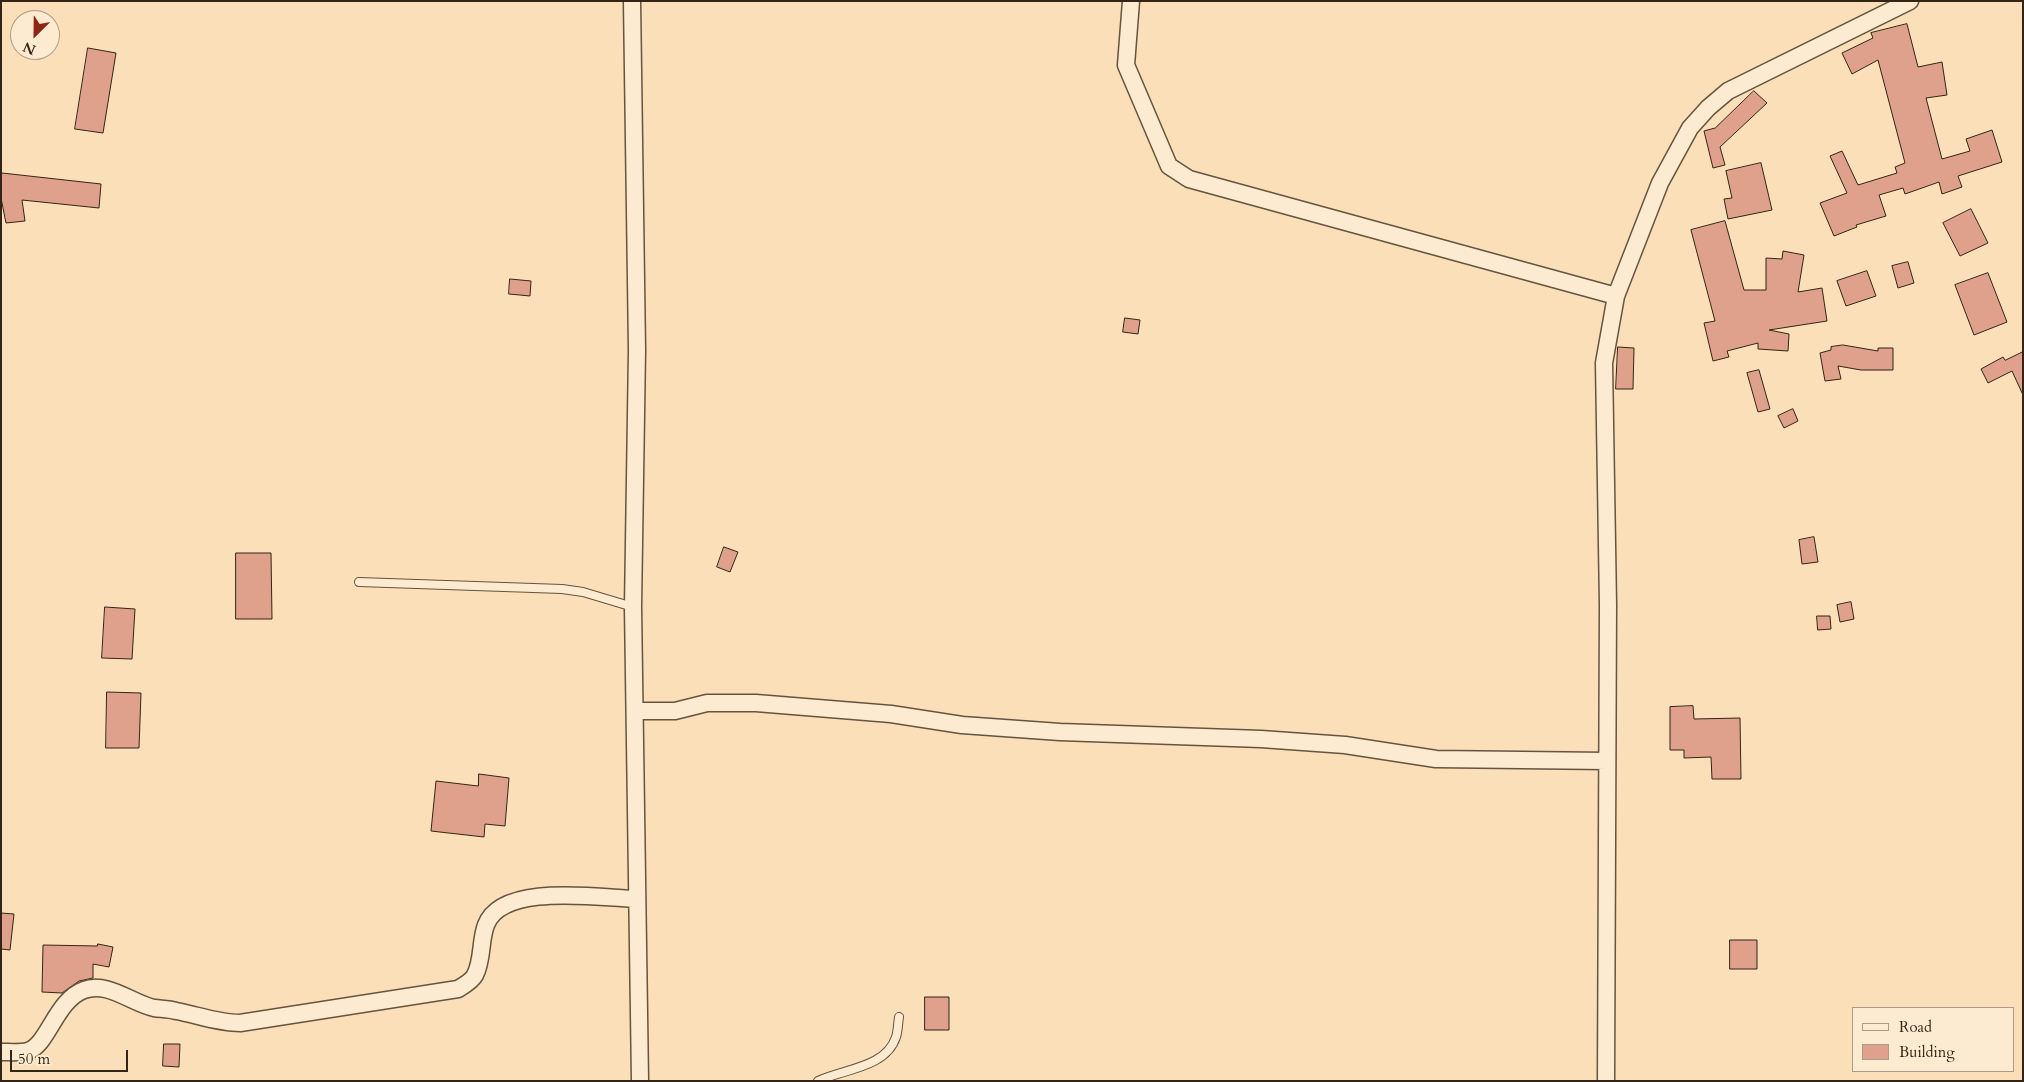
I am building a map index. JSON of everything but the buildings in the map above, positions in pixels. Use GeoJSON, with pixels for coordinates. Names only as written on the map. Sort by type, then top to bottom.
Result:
{"type":"FeatureCollection","features":[{"type":"Feature","properties":{"kind":"street"},"geometry":{"type":"LineString","coordinates":[[632,1],[638,350],[632,607],[640,1081]]}},
{"type":"Feature","properties":{"kind":"street"},"geometry":{"type":"LineString","coordinates":[[1130,1],[1126,65],[1170,166],[1189,180],[1616,296]]}},
{"type":"Feature","properties":{"kind":"street"},"geometry":{"type":"LineString","coordinates":[[1606,1081],[1607,761],[1604,364],[1616,296],[1660,182],[1690,128],[1708,108],[1728,91],[1910,1]]}},
{"type":"Feature","properties":{"kind":"street"},"geometry":{"type":"LineString","coordinates":[[635,711],[675,711],[707,703],[756,703],[890,714],[962,725],[1060,732],[1261,739],[1345,745],[1436,759],[1607,761]]}},
{"type":"Feature","properties":{"kind":"street"},"geometry":{"type":"LineString","coordinates":[[1,1052],[29,1051],[39,1042],[62,1006],[84,990],[99,987],[153,1008],[176,1010],[227,1023],[458,990],[475,975],[486,924],[497,910],[510,902],[542,896],[637,900]]}},
{"type":"Feature","properties":{"kind":"lane"},"geometry":{"type":"LineString","coordinates":[[359,582],[562,589],[583,592],[632,607]]}},
{"type":"Feature","properties":{"kind":"lane"},"geometry":{"type":"LineString","coordinates":[[818,1081],[867,1064],[883,1056],[896,1036],[899,1017]]}}]}
